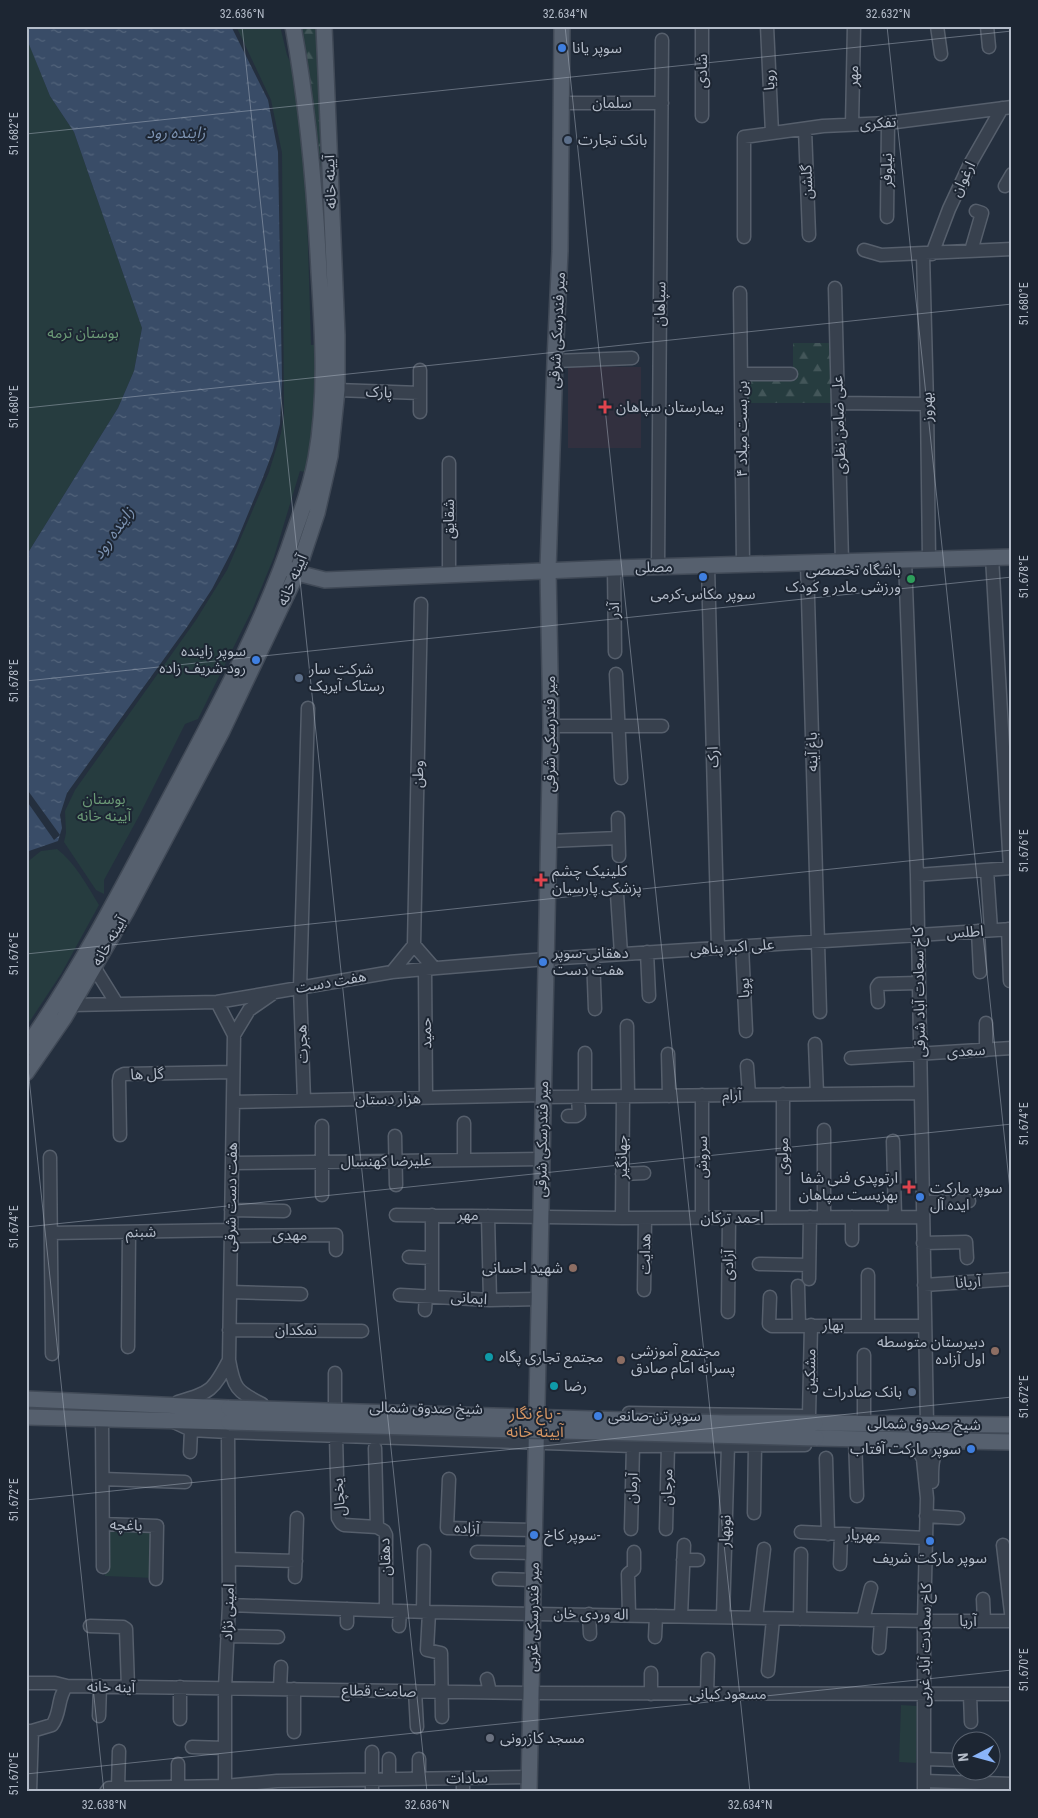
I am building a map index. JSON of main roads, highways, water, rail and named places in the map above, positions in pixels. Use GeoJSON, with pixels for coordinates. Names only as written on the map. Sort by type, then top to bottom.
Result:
{"type":"FeatureCollection","features":[{"type":"Feature","properties":{"kind":"main road","name":"آیینه خانه"},"geometry":{"type":"LineString","coordinates":[[26,1073],[71,1006],[126,912],[222,731],[297,573],[317,513],[330,456],[337,390],[326,258],[304,90],[293,26]]}},
{"type":"Feature","properties":{"kind":"main road","name":"آیینه خانه"},"geometry":{"type":"LineString","coordinates":[[26,1048],[52,1011],[114,904],[243,658],[283,567],[302,511],[316,459],[323,395],[326,258],[324,26]]}},
{"type":"Feature","properties":{"kind":"main road","name":"میر فندرسکی شرقی"},"geometry":{"type":"LineString","coordinates":[[536,1443],[551,726],[548,570],[560,251],[562,26]]}},
{"type":"Feature","properties":{"kind":"main road","name":"مصلی"},"geometry":{"type":"LineString","coordinates":[[283,567],[297,573],[325,580],[548,570],[1012,556]]}},
{"type":"Feature","properties":{"kind":"main road","name":"شیخ صدوق شمالی"},"geometry":{"type":"LineString","coordinates":[[26,1399],[172,1403],[229,1421]]}},
{"type":"Feature","properties":{"kind":"main road","name":"شیخ صدوق شمالی"},"geometry":{"type":"LineString","coordinates":[[26,1417],[229,1421],[813,1426],[836,1423],[1012,1425]]}},
{"type":"Feature","properties":{"kind":"main road","name":"شیخ صدوق شمالی"},"geometry":{"type":"LineString","coordinates":[[813,1426],[839,1439],[1012,1442]]}},
{"type":"Feature","properties":{"kind":"main road","name":"میر فندرسکی غربی"},"geometry":{"type":"LineString","coordinates":[[529,1784],[536,1443]]}},
{"type":"Feature","properties":{"kind":"water","name":"زاینده رود"},"geometry":{"type":"Polygon","coordinates":[[[26,26],[231,26],[268,100],[278,152],[282,380],[280,424],[273,451],[236,543],[212,589],[187,627],[67,793],[60,815],[62,828],[58,841],[26,852],[26,556],[118,408],[134,371],[142,328],[74,132],[50,96],[26,37],[26,26]]]}},
{"type":"Feature","properties":{"kind":"place","name":"سوپر یانا"},"geometry":{"type":"Point","coordinates":[562,48]}},
{"type":"Feature","properties":{"kind":"place","name":"بانک تجارت"},"geometry":{"type":"Point","coordinates":[568,140]}},
{"type":"Feature","properties":{"kind":"place","name":"بیمارستان سپاهان"},"geometry":{"type":"Point","coordinates":[605,407]}},
{"type":"Feature","properties":{"kind":"place","name":"سوپر مکاس-کرمی"},"geometry":{"type":"Point","coordinates":[703,577]}},
{"type":"Feature","properties":{"kind":"place","name":"باشگاه تخصصی ورزشی مادر و کودک"},"geometry":{"type":"Point","coordinates":[911,579]}},
{"type":"Feature","properties":{"kind":"place","name":"سوپر زاینده رود-شریف زاده"},"geometry":{"type":"Point","coordinates":[256,660]}},
{"type":"Feature","properties":{"kind":"place","name":"شرکت سار رستاک آیریک"},"geometry":{"type":"Point","coordinates":[299,678]}},
{"type":"Feature","properties":{"kind":"place","name":"کلینیک چشم پزشکی پارسیان"},"geometry":{"type":"Point","coordinates":[541,880]}},
{"type":"Feature","properties":{"kind":"place","name":"دهقانی-سوپر هفت دست"},"geometry":{"type":"Point","coordinates":[543,962]}},
{"type":"Feature","properties":{"kind":"place","name":"ارتوپدی فنی شفا بهزیست سپاهان"},"geometry":{"type":"Point","coordinates":[909,1187]}},
{"type":"Feature","properties":{"kind":"place","name":"سوپر مارکت ایده آل"},"geometry":{"type":"Point","coordinates":[920,1197]}},
{"type":"Feature","properties":{"kind":"place","name":"شهید احسانی"},"geometry":{"type":"Point","coordinates":[573,1268]}},
{"type":"Feature","properties":{"kind":"place","name":"دبیرستان متوسطه اول آزاده"},"geometry":{"type":"Point","coordinates":[995,1351]}},
{"type":"Feature","properties":{"kind":"place","name":"مجتمع تجاری پگاه"},"geometry":{"type":"Point","coordinates":[489,1357]}},
{"type":"Feature","properties":{"kind":"place","name":"مجتمع آموزشی پسرانه امام صادق"},"geometry":{"type":"Point","coordinates":[621,1360]}},
{"type":"Feature","properties":{"kind":"place","name":"رضا"},"geometry":{"type":"Point","coordinates":[554,1386]}},
{"type":"Feature","properties":{"kind":"place","name":"بانک صادرات"},"geometry":{"type":"Point","coordinates":[912,1392]}},
{"type":"Feature","properties":{"kind":"place","name":"سوپر تن-صانعی"},"geometry":{"type":"Point","coordinates":[598,1416]}},
{"type":"Feature","properties":{"kind":"place","name":"سوپر مارکت آفتاب"},"geometry":{"type":"Point","coordinates":[971,1449]}},
{"type":"Feature","properties":{"kind":"place","name":"سوپر کاخ-"},"geometry":{"type":"Point","coordinates":[534,1535]}},
{"type":"Feature","properties":{"kind":"place","name":"سوپر مارکت شریف"},"geometry":{"type":"Point","coordinates":[930,1541]}},
{"type":"Feature","properties":{"kind":"place","name":"مسجد کازرونی"},"geometry":{"type":"Point","coordinates":[490,1738]}},
{"type":"Feature","properties":{"kind":"district","name":"باغ نگار - آیینه خانه"},"geometry":{"type":"Point","coordinates":[535,1422]}},
{"type":"Feature","properties":{"kind":"park label","name":"بوستان ترمه"},"geometry":{"type":"Point","coordinates":[83,333]}},
{"type":"Feature","properties":{"kind":"park label","name":"بوستان آیینه خانه"},"geometry":{"type":"Point","coordinates":[104,808]}}]}
